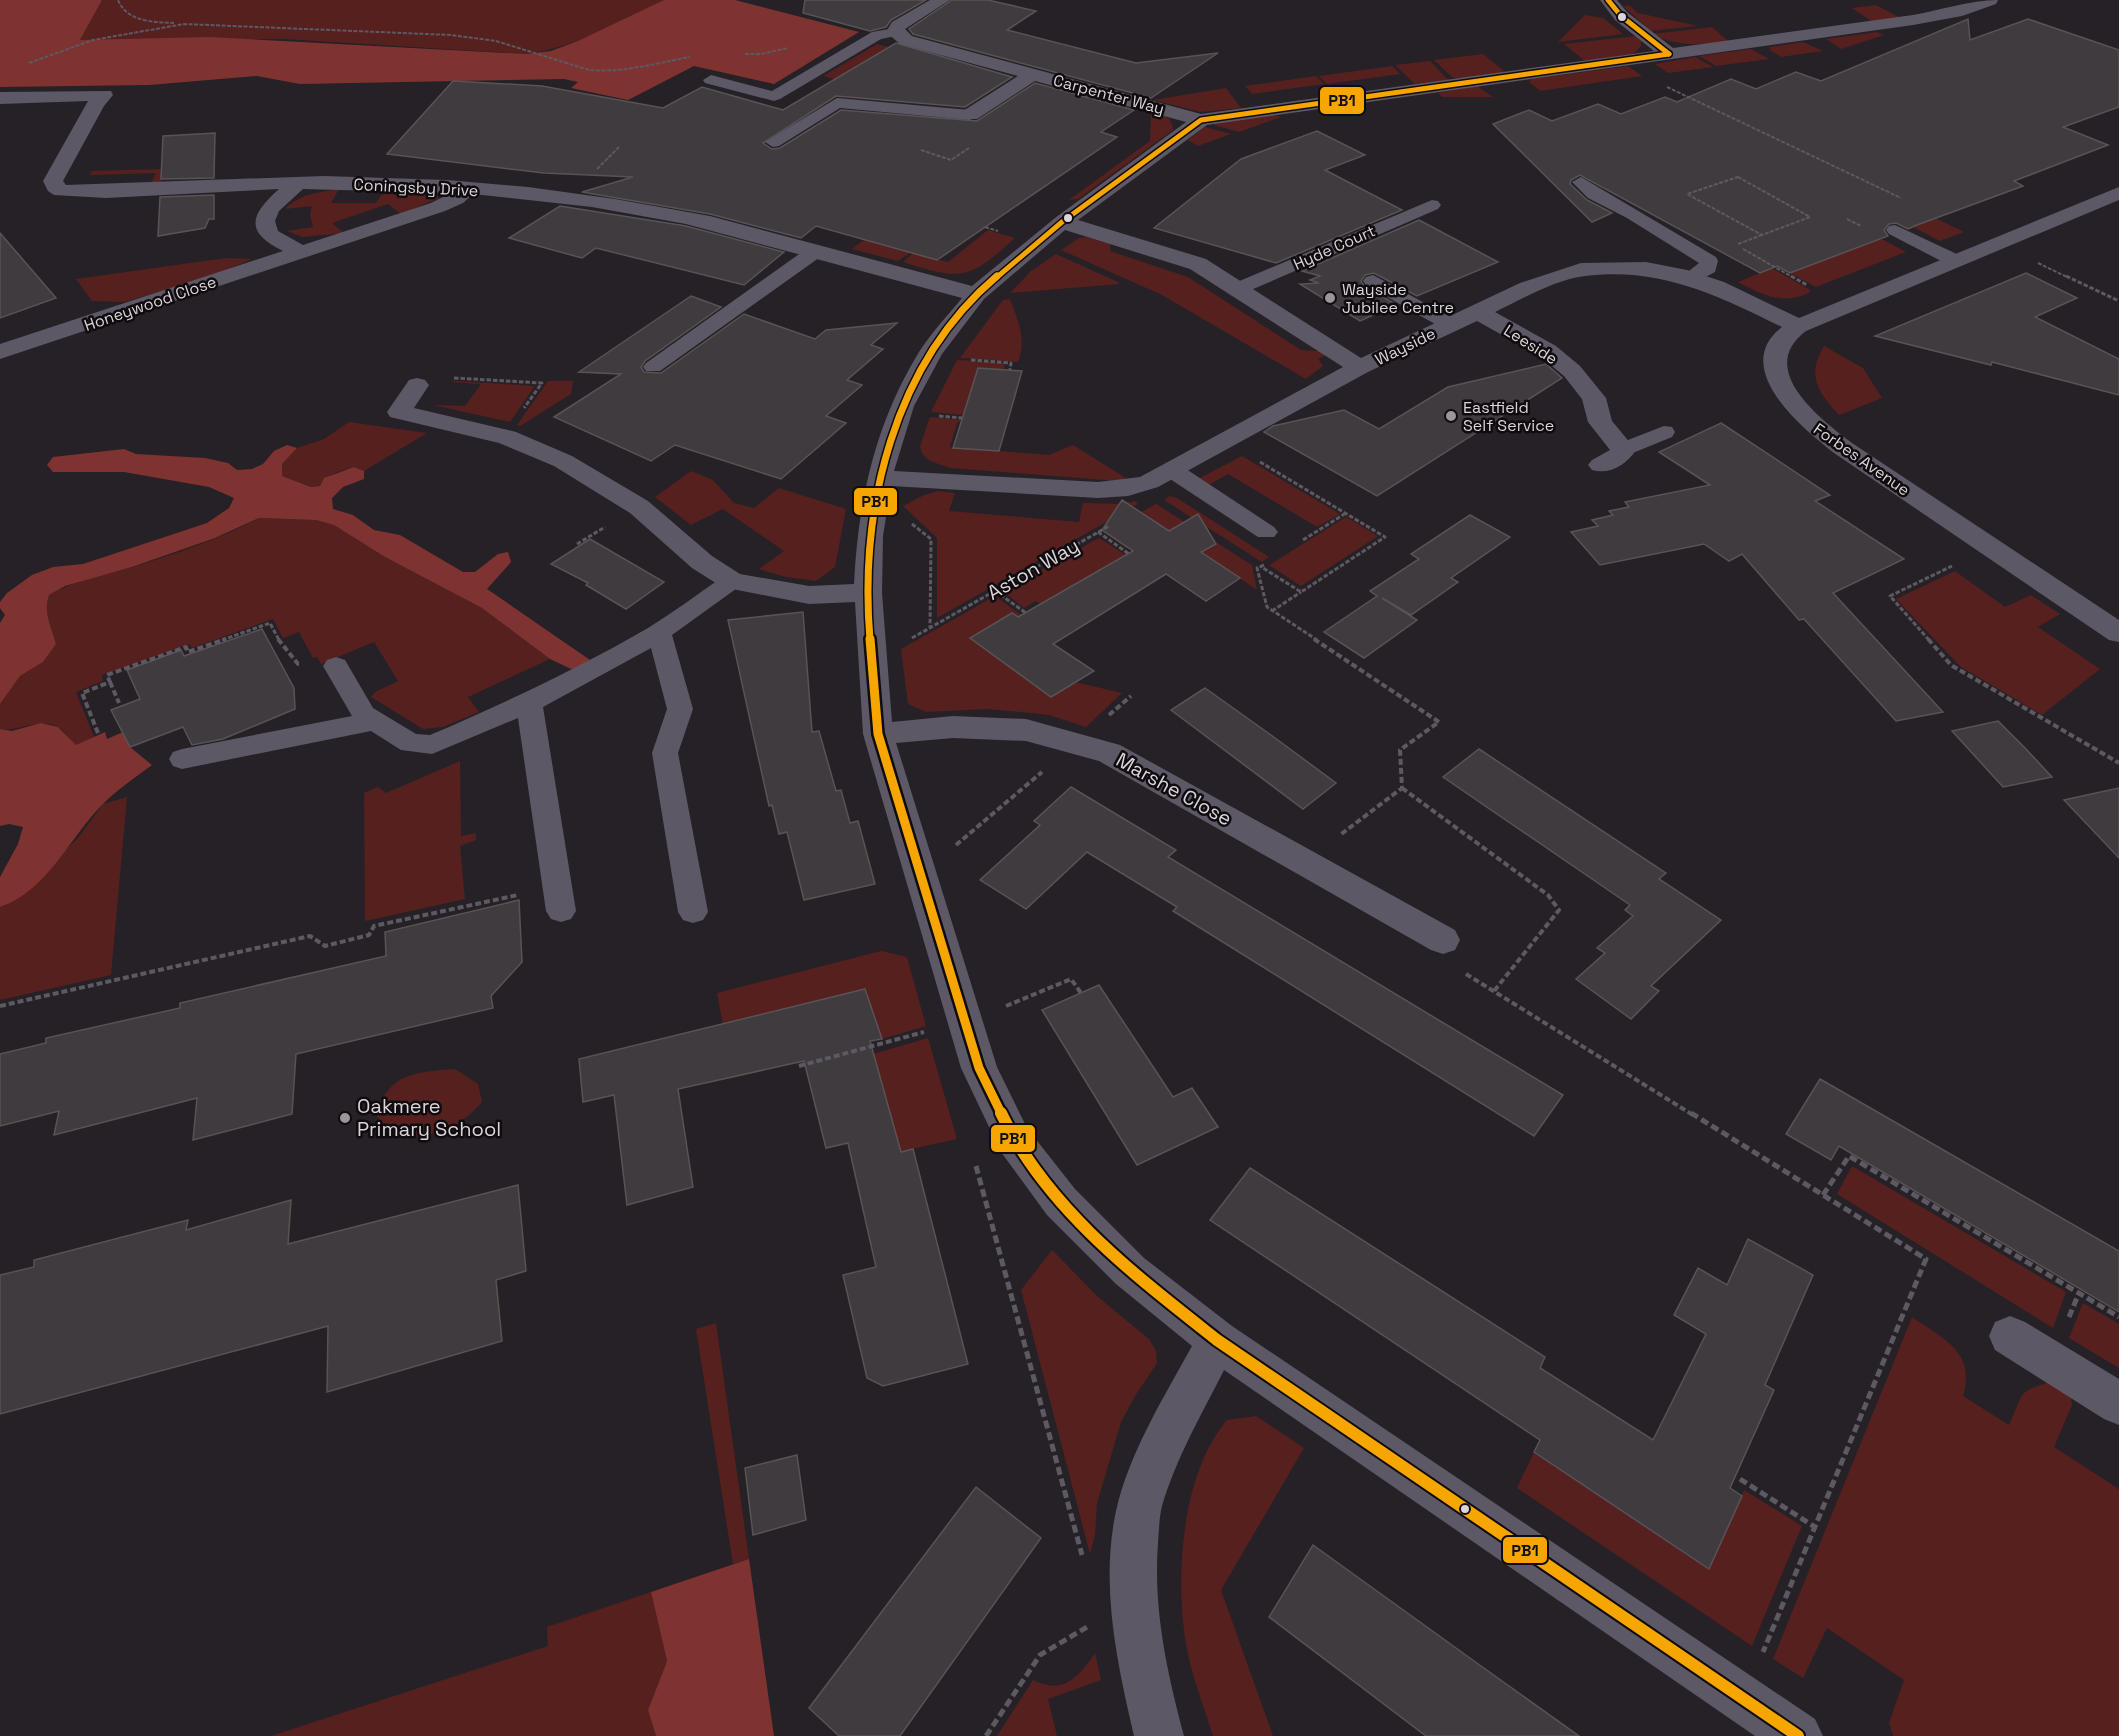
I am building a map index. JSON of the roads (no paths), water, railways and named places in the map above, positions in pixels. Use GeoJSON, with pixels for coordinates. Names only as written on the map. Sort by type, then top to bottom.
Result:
{"type":"FeatureCollection","features":[{"type":"Feature","properties":{"kind":"street"},"geometry":{"type":"LineString","coordinates":[[901,36],[897,26],[942,0]]}},
{"type":"Feature","properties":{"kind":"street"},"geometry":{"type":"LineString","coordinates":[[1608,0],[1621,16],[1669,54]]}},
{"type":"Feature","properties":{"kind":"street","name":"Carpenter Way"},"geometry":{"type":"LineString","coordinates":[[901,36],[1201,120],[1930,18],[1990,0]]}},
{"type":"Feature","properties":{"kind":"street"},"geometry":{"type":"LineString","coordinates":[[970,115],[1033,74]]}},
{"type":"Feature","properties":{"kind":"street","name":"Coningsby Drive"},"geometry":{"type":"LineString","coordinates":[[0,98],[104,95],[96,103],[53,181],[55,187],[61,190],[115,191],[206,185],[297,183],[467,189],[568,198],[679,217],[816,250],[936,286],[976,294]]}},
{"type":"Feature","properties":{"kind":"street"},"geometry":{"type":"LineString","coordinates":[[1201,120],[1062,222],[976,294],[931,352],[902,406],[879,478],[870,536],[868,593],[878,734],[979,1068],[1014,1140],[1061,1202],[1130,1271],[1217,1340],[1798,1736]]}},
{"type":"Feature","properties":{"kind":"street"},"geometry":{"type":"LineString","coordinates":[[297,183],[288,194],[271,205],[265,222],[273,238],[292,246],[299,252]]}},
{"type":"Feature","properties":{"kind":"street","name":"Honeywood Close"},"geometry":{"type":"LineString","coordinates":[[0,352],[438,207],[456,199],[467,189]]}},
{"type":"Feature","properties":{"kind":"street","name":"Forbes Avenue"},"geometry":{"type":"LineString","coordinates":[[2119,193],[1996,242],[1798,326],[1781,340],[1775,363],[1783,390],[1804,418],[1843,448],[2119,633]]}},
{"type":"Feature","properties":{"kind":"street","name":"Wayside"},"geometry":{"type":"LineString","coordinates":[[1062,222],[1198,264],[1360,367],[1476,311],[1556,277],[1581,270],[1646,269],[1689,278],[1716,287],[1798,326]]}},
{"type":"Feature","properties":{"kind":"street","name":"Leeside"},"geometry":{"type":"LineString","coordinates":[[1476,311],[1548,351],[1572,371],[1594,398],[1600,422],[1623,450]]}},
{"type":"Feature","properties":{"kind":"street"},"geometry":{"type":"LineString","coordinates":[[879,478],[1098,490],[1128,488],[1149,482],[1360,367]]}},
{"type":"Feature","properties":{"kind":"street"},"geometry":{"type":"LineString","coordinates":[[417,385],[399,411],[507,437],[563,461],[639,507],[702,562],[732,581],[809,594],[868,593]]}},
{"type":"Feature","properties":{"kind":"street"},"geometry":{"type":"LineString","coordinates":[[1602,465],[1619,456],[1623,450]]}},
{"type":"Feature","properties":{"kind":"street","name":"Marshe Close"},"geometry":{"type":"LineString","coordinates":[[878,734],[953,727],[1026,730],[1109,753],[1443,940]]}},
{"type":"Feature","properties":{"kind":"street"},"geometry":{"type":"LineString","coordinates":[[2010,1336],[2119,1404]]}},
{"type":"Feature","properties":{"kind":"street"},"geometry":{"type":"LineString","coordinates":[[1159,1736],[1142,1670],[1133,1613],[1131,1569],[1140,1507],[1171,1430],[1217,1340]]}},
{"type":"Feature","properties":{"kind":"lane"},"geometry":{"type":"LineString","coordinates":[[711,80],[774,96],[877,35],[901,36]]}},
{"type":"Feature","properties":{"kind":"lane"},"geometry":{"type":"LineString","coordinates":[[772,142],[837,103],[970,115]]}},
{"type":"Feature","properties":{"kind":"lane"},"geometry":{"type":"LineString","coordinates":[[1581,182],[1594,194],[1633,214],[1709,261],[1708,268],[1689,278]]}},
{"type":"Feature","properties":{"kind":"lane","name":"Hyde Court"},"geometry":{"type":"LineString","coordinates":[[1237,289],[1432,205]]}},
{"type":"Feature","properties":{"kind":"lane"},"geometry":{"type":"LineString","coordinates":[[1895,230],[1954,260]]}},
{"type":"Feature","properties":{"kind":"lane"},"geometry":{"type":"LineString","coordinates":[[653,367],[816,250]]}},
{"type":"Feature","properties":{"kind":"lane"},"geometry":{"type":"LineString","coordinates":[[1373,281],[1449,324]]}},
{"type":"Feature","properties":{"kind":"lane"},"geometry":{"type":"LineString","coordinates":[[1623,450],[1664,432]]}},
{"type":"Feature","properties":{"kind":"lane"},"geometry":{"type":"LineString","coordinates":[[1172,470],[1266,532]]}},
{"type":"Feature","properties":{"kind":"lane"},"geometry":{"type":"LineString","coordinates":[[336,666],[364,714],[410,742],[432,745],[529,703],[659,632],[732,581]]}},
{"type":"Feature","properties":{"kind":"lane"},"geometry":{"type":"LineString","coordinates":[[659,632],[680,709],[665,753],[693,912]]}},
{"type":"Feature","properties":{"kind":"lane"},"geometry":{"type":"LineString","coordinates":[[529,703],[561,911]]}},
{"type":"Feature","properties":{"kind":"lane"},"geometry":{"type":"LineString","coordinates":[[182,759],[375,721]]}},
{"type":"Feature","properties":{"kind":"place","name":"Wayside Jubilee Centre"},"geometry":{"type":"Point","coordinates":[1330,298]}},
{"type":"Feature","properties":{"kind":"place","name":"Eastfield Self Service"},"geometry":{"type":"Point","coordinates":[1451,416]}},
{"type":"Feature","properties":{"kind":"place","name":"Oakmere Primary School"},"geometry":{"type":"Point","coordinates":[345,1118]}}]}
